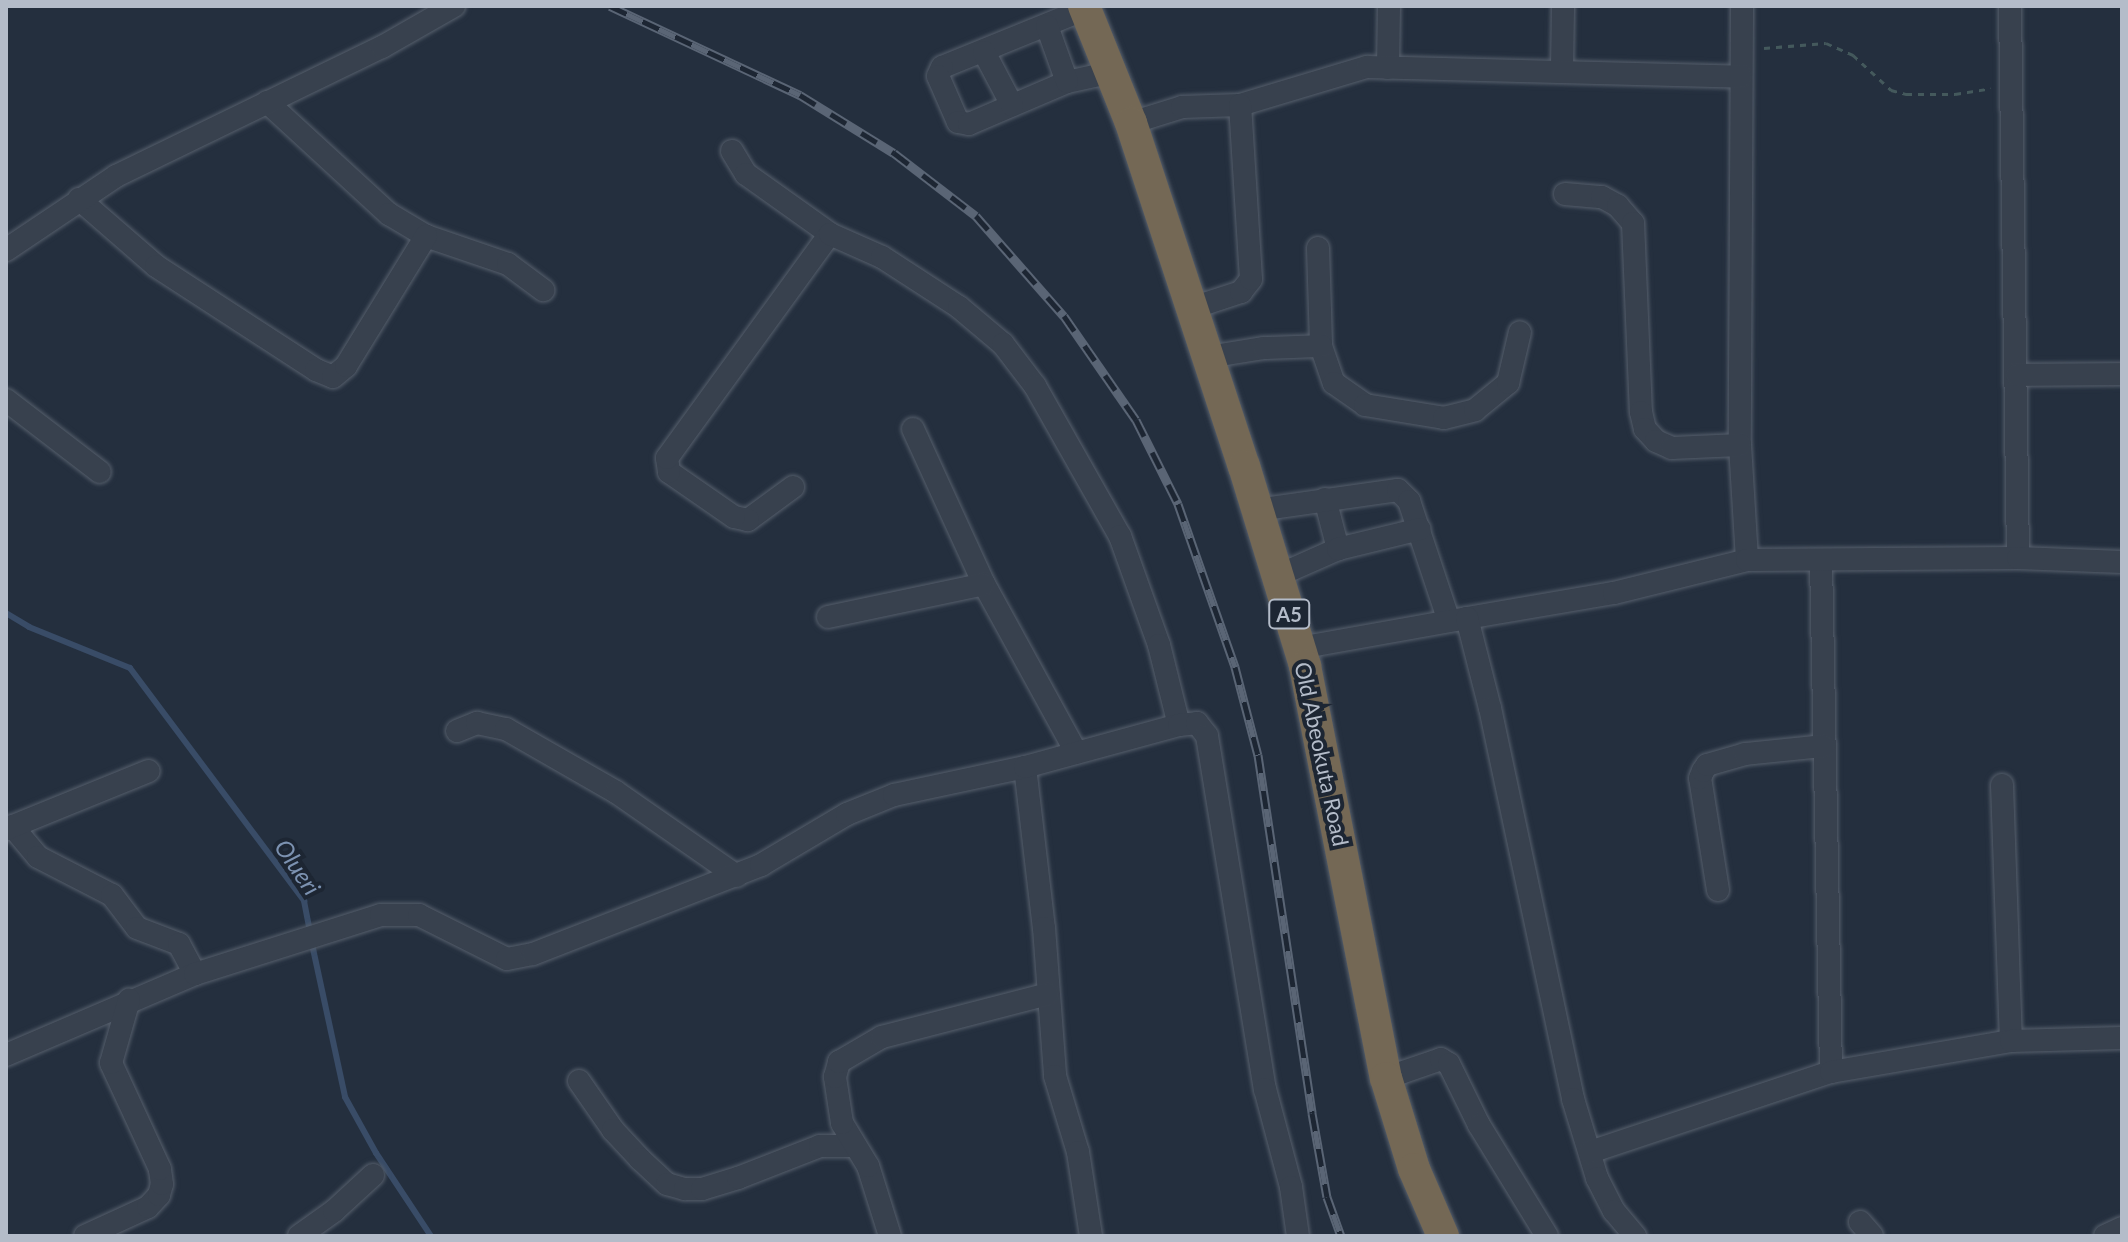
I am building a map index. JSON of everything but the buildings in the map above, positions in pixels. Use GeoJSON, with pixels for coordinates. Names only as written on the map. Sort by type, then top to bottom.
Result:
{"type":"FeatureCollection","features":[{"type":"Feature","properties":{"kind":"highway","name":"Old Abeokuta Road"},"geometry":{"type":"LineString","coordinates":[[1084,7],[1108,73],[1131,123],[1299,648],[1325,754],[1362,969],[1386,1078],[1414,1169],[1443,1236]]}},
{"type":"Feature","properties":{"kind":"street"},"geometry":{"type":"LineString","coordinates":[[6,250],[116,176],[382,47],[454,6]]}},
{"type":"Feature","properties":{"kind":"street"},"geometry":{"type":"LineString","coordinates":[[1388,68],[1389,6]]}},
{"type":"Feature","properties":{"kind":"street"},"geometry":{"type":"LineString","coordinates":[[1562,70],[1563,6]]}},
{"type":"Feature","properties":{"kind":"street"},"geometry":{"type":"LineString","coordinates":[[1742,6],[1740,445],[1747,560]]}},
{"type":"Feature","properties":{"kind":"street"},"geometry":{"type":"LineString","coordinates":[[2010,6],[2018,558]]}},
{"type":"Feature","properties":{"kind":"street"},"geometry":{"type":"LineString","coordinates":[[1084,7],[1047,26],[942,67],[938,76],[958,122],[969,124],[1067,82],[1108,73]]}},
{"type":"Feature","properties":{"kind":"street"},"geometry":{"type":"LineString","coordinates":[[1047,26],[1067,82]]}},
{"type":"Feature","properties":{"kind":"street"},"geometry":{"type":"LineString","coordinates":[[984,52],[1012,105]]}},
{"type":"Feature","properties":{"kind":"street"},"geometry":{"type":"LineString","coordinates":[[1131,123],[1182,107],[1240,105],[1367,67],[1741,77]]}},
{"type":"Feature","properties":{"kind":"street"},"geometry":{"type":"LineString","coordinates":[[267,102],[358,189],[389,214],[426,236],[508,264],[543,290]]}},
{"type":"Feature","properties":{"kind":"street"},"geometry":{"type":"LineString","coordinates":[[1189,309],[1241,292],[1251,279],[1240,105]]}},
{"type":"Feature","properties":{"kind":"street"},"geometry":{"type":"LineString","coordinates":[[732,151],[746,174],[830,234],[882,257],[959,307],[1003,344],[1035,386],[1120,536],[1159,645],[1179,725]]}},
{"type":"Feature","properties":{"kind":"street"},"geometry":{"type":"LineString","coordinates":[[1565,194],[1602,197],[1618,206],[1633,223],[1641,412],[1645,429],[1656,441],[1672,448],[1740,445]]}},
{"type":"Feature","properties":{"kind":"street"},"geometry":{"type":"LineString","coordinates":[[79,199],[156,266],[333,377],[346,366],[426,236]]}},
{"type":"Feature","properties":{"kind":"street"},"geometry":{"type":"LineString","coordinates":[[793,487],[748,520],[734,517],[669,472],[667,458],[830,234]]}},
{"type":"Feature","properties":{"kind":"street"},"geometry":{"type":"LineString","coordinates":[[1318,248],[1321,346],[1334,383],[1365,405],[1444,418],[1475,410],[1508,383],[1520,332]]}},
{"type":"Feature","properties":{"kind":"street"},"geometry":{"type":"LineString","coordinates":[[1208,357],[1264,348],[1321,346]]}},
{"type":"Feature","properties":{"kind":"street"},"geometry":{"type":"LineString","coordinates":[[2017,375],[2122,374]]}},
{"type":"Feature","properties":{"kind":"street"},"geometry":{"type":"LineString","coordinates":[[6,400],[100,472]]}},
{"type":"Feature","properties":{"kind":"street"},"geometry":{"type":"LineString","coordinates":[[913,429],[984,584],[1076,752]]}},
{"type":"Feature","properties":{"kind":"street"},"geometry":{"type":"LineString","coordinates":[[1257,510],[1398,490],[1409,501],[1458,619],[1490,708],[1573,1099],[1614,1211],[1635,1236]]}},
{"type":"Feature","properties":{"kind":"street"},"geometry":{"type":"LineString","coordinates":[[1325,499],[1338,549]]}},
{"type":"Feature","properties":{"kind":"street"},"geometry":{"type":"LineString","coordinates":[[1277,576],[1338,549],[1420,529]]}},
{"type":"Feature","properties":{"kind":"street"},"geometry":{"type":"LineString","coordinates":[[1299,648],[1614,593],[1747,560],[2018,558],[2122,562]]}},
{"type":"Feature","properties":{"kind":"street"},"geometry":{"type":"LineString","coordinates":[[1821,560],[1831,1072]]}},
{"type":"Feature","properties":{"kind":"street"},"geometry":{"type":"LineString","coordinates":[[828,617],[984,584]]}},
{"type":"Feature","properties":{"kind":"street"},"geometry":{"type":"LineString","coordinates":[[457,731],[477,723],[506,729],[616,792],[737,876]]}},
{"type":"Feature","properties":{"kind":"street"},"geometry":{"type":"LineString","coordinates":[[6,1055],[195,974],[381,915],[404,912],[419,915],[497,956],[514,959],[737,876],[874,802],[1197,723],[1207,736],[1265,1089],[1291,1187],[1298,1236]]}},
{"type":"Feature","properties":{"kind":"street"},"geometry":{"type":"LineString","coordinates":[[1718,890],[1700,778],[1707,765],[1745,754],[1824,746]]}},
{"type":"Feature","properties":{"kind":"street"},"geometry":{"type":"LineString","coordinates":[[1025,767],[1044,928],[1055,1076],[1078,1152],[1091,1236]]}},
{"type":"Feature","properties":{"kind":"street"},"geometry":{"type":"LineString","coordinates":[[149,771],[9,828],[38,857],[112,895],[137,928],[179,944],[195,974]]}},
{"type":"Feature","properties":{"kind":"street"},"geometry":{"type":"LineString","coordinates":[[2002,785],[2011,1041]]}},
{"type":"Feature","properties":{"kind":"street"},"geometry":{"type":"LineString","coordinates":[[890,1236],[874,1180],[842,1123],[835,1077],[839,1062],[882,1037],[1048,994]]}},
{"type":"Feature","properties":{"kind":"street"},"geometry":{"type":"LineString","coordinates":[[85,1236],[148,1207],[159,1195],[162,1184],[160,1169],[111,1063],[129,1000]]}},
{"type":"Feature","properties":{"kind":"street"},"geometry":{"type":"LineString","coordinates":[[1590,1152],[1831,1072],[2011,1041],[2122,1038]]}},
{"type":"Feature","properties":{"kind":"street"},"geometry":{"type":"LineString","coordinates":[[1386,1078],[1441,1059],[1449,1064],[1458,1075],[1479,1125],[1547,1236]]}},
{"type":"Feature","properties":{"kind":"street"},"geometry":{"type":"LineString","coordinates":[[579,1081],[613,1130],[667,1184],[676,1187],[694,1189],[714,1185],[820,1146],[855,1146]]}},
{"type":"Feature","properties":{"kind":"street"},"geometry":{"type":"LineString","coordinates":[[820,1146],[842,1123]]}},
{"type":"Feature","properties":{"kind":"street"},"geometry":{"type":"LineString","coordinates":[[299,1236],[363,1188],[373,1175]]}},
{"type":"Feature","properties":{"kind":"street"},"geometry":{"type":"LineString","coordinates":[[2105,1236],[2122,1228]]}},
{"type":"Feature","properties":{"kind":"path"},"geometry":{"type":"LineString","coordinates":[[1741,49],[1826,43],[1853,55],[1891,90],[1906,94],[2010,89]]}},
{"type":"Feature","properties":{"kind":"waterway","name":"Olueri"},"geometry":{"type":"LineString","coordinates":[[6,613],[29,627],[130,668],[304,901],[310,933]]}},
{"type":"Feature","properties":{"kind":"waterway","name":"Olueri"},"geometry":{"type":"LineString","coordinates":[[312,944],[345,1097],[376,1153],[431,1236]]}},
{"type":"Feature","properties":{"kind":"railway"},"geometry":{"type":"LineString","coordinates":[[610,6],[800,95],[894,153],[976,216],[1064,316],[1136,420],[1178,504],[1235,667],[1258,755],[1312,1113],[1327,1197],[1341,1236]]}}]}
